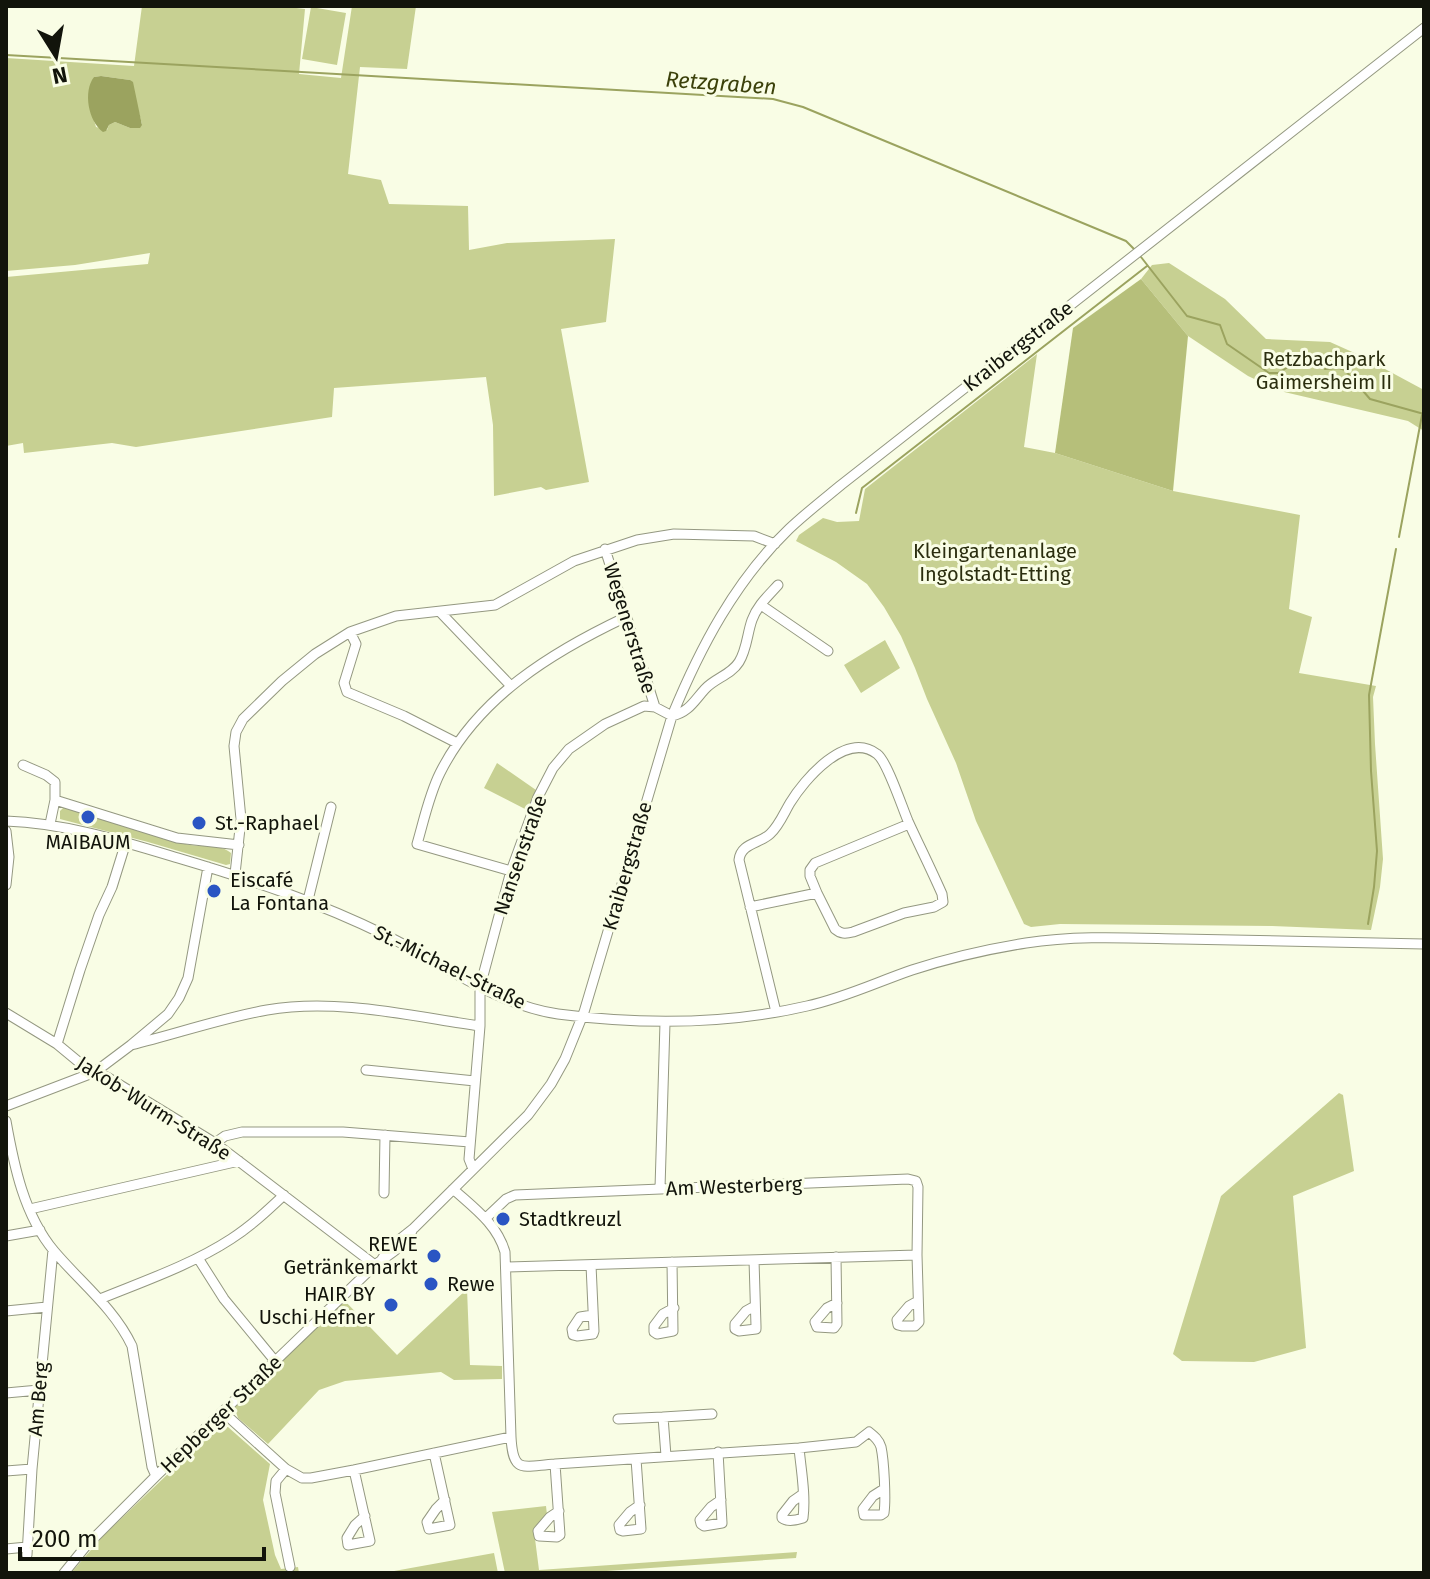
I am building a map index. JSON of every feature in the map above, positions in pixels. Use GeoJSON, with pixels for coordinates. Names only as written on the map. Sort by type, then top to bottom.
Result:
{"type":"FeatureCollection","features":[{"type":"Feature","properties":{"kind":"street","name":"Kraibergstraße"},"geometry":{"type":"LineString","coordinates":[[582,1017],[672,716],[705,641],[775,544],[841,485],[1424,28]]}},
{"type":"Feature","properties":{"kind":"street"},"geometry":{"type":"LineString","coordinates":[[235,874],[241,819],[234,746],[236,732],[243,719],[282,681],[315,654],[350,632],[396,616],[495,605],[574,561],[637,540],[674,534],[754,536],[775,544]]}},
{"type":"Feature","properties":{"kind":"street","name":"Wegenerstraße"},"geometry":{"type":"LineString","coordinates":[[605,549],[655,707]]}},
{"type":"Feature","properties":{"kind":"street"},"geometry":{"type":"LineString","coordinates":[[655,707],[672,716],[686,711],[709,685],[737,666],[747,645],[757,609],[778,585]]}},
{"type":"Feature","properties":{"kind":"street"},"geometry":{"type":"LineString","coordinates":[[761,605],[828,651]]}},
{"type":"Feature","properties":{"kind":"street"},"geometry":{"type":"LineString","coordinates":[[440,612],[511,686]]}},
{"type":"Feature","properties":{"kind":"street"},"geometry":{"type":"LineString","coordinates":[[511,871],[417,844],[439,775],[457,743],[511,686],[581,638],[626,617]]}},
{"type":"Feature","properties":{"kind":"street"},"geometry":{"type":"LineString","coordinates":[[350,632],[356,644],[344,683],[347,692],[457,743]]}},
{"type":"Feature","properties":{"kind":"street","name":"Nansenstraße"},"geometry":{"type":"LineString","coordinates":[[473,1169],[470,1164],[470,1142],[480,1026],[480,987],[528,819],[553,768],[569,749],[605,724],[644,706],[655,707]]}},
{"type":"Feature","properties":{"kind":"street"},"geometry":{"type":"LineString","coordinates":[[776,1012],[739,860],[740,853],[771,833],[792,800],[819,766],[831,757],[855,748],[877,754],[942,894],[943,902],[845,934],[835,929],[817,893],[810,870],[815,863],[909,824]]}},
{"type":"Feature","properties":{"kind":"street"},"geometry":{"type":"LineString","coordinates":[[23,765],[55,782],[50,824]]}},
{"type":"Feature","properties":{"kind":"street"},"geometry":{"type":"LineString","coordinates":[[55,800],[177,838],[239,845]]}},
{"type":"Feature","properties":{"kind":"street"},"geometry":{"type":"LineString","coordinates":[[308,900],[331,807]]}},
{"type":"Feature","properties":{"kind":"street","name":"St.-Michael-Straße"},"geometry":{"type":"LineString","coordinates":[[6,821],[50,824],[126,842],[235,874],[308,900],[398,941],[480,987],[526,1007],[582,1017],[665,1023],[776,1012],[840,997],[951,958],[1027,943],[1070,939],[1424,944]]}},
{"type":"Feature","properties":{"kind":"street"},"geometry":{"type":"LineString","coordinates":[[6,831],[9,848],[6,885]]}},
{"type":"Feature","properties":{"kind":"street"},"geometry":{"type":"LineString","coordinates":[[57,1044],[126,842]]}},
{"type":"Feature","properties":{"kind":"street"},"geometry":{"type":"LineString","coordinates":[[6,1106],[95,1072],[168,1014],[188,978],[208,867]]}},
{"type":"Feature","properties":{"kind":"street"},"geometry":{"type":"LineString","coordinates":[[750,907],[817,893]]}},
{"type":"Feature","properties":{"kind":"street"},"geometry":{"type":"LineString","coordinates":[[131,1045],[268,1010],[314,1006],[354,1008],[480,1026]]}},
{"type":"Feature","properties":{"kind":"street","name":"Jakob-Wurm-Straße"},"geometry":{"type":"LineString","coordinates":[[6,1013],[57,1044],[86,1068],[215,1143],[379,1262]]}},
{"type":"Feature","properties":{"kind":"street"},"geometry":{"type":"LineString","coordinates":[[168,1014],[170,1035]]}},
{"type":"Feature","properties":{"kind":"street","name":"Hepberger Straße"},"geometry":{"type":"LineString","coordinates":[[64,1573],[86,1546],[156,1476],[528,1115],[565,1059],[582,1017]]}},
{"type":"Feature","properties":{"kind":"street"},"geometry":{"type":"LineString","coordinates":[[660,1188],[665,1023]]}},
{"type":"Feature","properties":{"kind":"street"},"geometry":{"type":"LineString","coordinates":[[366,1070],[475,1081]]}},
{"type":"Feature","properties":{"kind":"street"},"geometry":{"type":"LineString","coordinates":[[6,1121],[14,1165],[40,1230],[53,1250],[100,1299],[126,1332],[132,1346],[156,1476]]}},
{"type":"Feature","properties":{"kind":"street"},"geometry":{"type":"LineString","coordinates":[[215,1143],[225,1136],[242,1132],[343,1132],[470,1142]]}},
{"type":"Feature","properties":{"kind":"street"},"geometry":{"type":"LineString","coordinates":[[384,1193],[385,1135]]}},
{"type":"Feature","properties":{"kind":"street"},"geometry":{"type":"LineString","coordinates":[[30,1209],[239,1161]]}},
{"type":"Feature","properties":{"kind":"street","name":"Am Westerberg"},"geometry":{"type":"LineString","coordinates":[[486,1218],[506,1199],[515,1195],[916,1181],[917,1255]]}},
{"type":"Feature","properties":{"kind":"street"},"geometry":{"type":"LineString","coordinates":[[453,1189],[486,1218],[501,1238],[505,1252],[511,1437],[515,1462],[521,1466],[799,1448],[856,1442],[869,1432],[880,1446],[884,1489]]}},
{"type":"Feature","properties":{"kind":"street"},"geometry":{"type":"LineString","coordinates":[[100,1299],[198,1258],[256,1221],[284,1195]]}},
{"type":"Feature","properties":{"kind":"street"},"geometry":{"type":"LineString","coordinates":[[6,1236],[40,1230]]}},
{"type":"Feature","properties":{"kind":"street","name":"Am Berg"},"geometry":{"type":"LineString","coordinates":[[6,1549],[27,1551],[53,1250]]}},
{"type":"Feature","properties":{"kind":"street"},"geometry":{"type":"LineString","coordinates":[[507,1267],[917,1255],[918,1301]]}},
{"type":"Feature","properties":{"kind":"street"},"geometry":{"type":"LineString","coordinates":[[836,1257],[837,1303]]}},
{"type":"Feature","properties":{"kind":"street"},"geometry":{"type":"LineString","coordinates":[[198,1258],[224,1299],[275,1361]]}},
{"type":"Feature","properties":{"kind":"street"},"geometry":{"type":"LineString","coordinates":[[754,1260],[755,1306]]}},
{"type":"Feature","properties":{"kind":"street"},"geometry":{"type":"LineString","coordinates":[[672,1262],[674,1308]]}},
{"type":"Feature","properties":{"kind":"street"},"geometry":{"type":"LineString","coordinates":[[591,1265],[593,1315]]}},
{"type":"Feature","properties":{"kind":"street"},"geometry":{"type":"LineString","coordinates":[[6,1311],[47,1307]]}},
{"type":"Feature","properties":{"kind":"street"},"geometry":{"type":"LineString","coordinates":[[6,1393],[39,1390]]}},
{"type":"Feature","properties":{"kind":"street"},"geometry":{"type":"LineString","coordinates":[[223,1412],[286,1469],[302,1478],[511,1437]]}},
{"type":"Feature","properties":{"kind":"street"},"geometry":{"type":"LineString","coordinates":[[618,1419],[712,1414]]}},
{"type":"Feature","properties":{"kind":"street"},"geometry":{"type":"LineString","coordinates":[[663,1417],[666,1456]]}},
{"type":"Feature","properties":{"kind":"street"},"geometry":{"type":"LineString","coordinates":[[799,1448],[803,1494]]}},
{"type":"Feature","properties":{"kind":"street"},"geometry":{"type":"LineString","coordinates":[[718,1452],[721,1500]]}},
{"type":"Feature","properties":{"kind":"street"},"geometry":{"type":"LineString","coordinates":[[434,1453],[445,1500]]}},
{"type":"Feature","properties":{"kind":"street"},"geometry":{"type":"LineString","coordinates":[[636,1459],[640,1505]]}},
{"type":"Feature","properties":{"kind":"street"},"geometry":{"type":"LineString","coordinates":[[555,1464],[559,1511]]}},
{"type":"Feature","properties":{"kind":"street"},"geometry":{"type":"LineString","coordinates":[[6,1471],[32,1469]]}},
{"type":"Feature","properties":{"kind":"street"},"geometry":{"type":"LineString","coordinates":[[286,1469],[276,1481],[275,1493],[290,1567]]}},
{"type":"Feature","properties":{"kind":"street"},"geometry":{"type":"LineString","coordinates":[[354,1470],[365,1516]]}},
{"type":"Feature","properties":{"kind":"green space"},"geometry":{"type":"Polygon","coordinates":[[[142,6],[279,6],[305,9],[299,74],[341,78],[352,6],[416,6],[407,69],[360,67],[348,174],[381,180],[389,204],[468,206],[469,250],[507,243],[615,239],[606,322],[561,329],[589,482],[494,496],[493,425],[486,377],[334,388],[332,417],[136,447],[112,443],[24,453],[23,443],[6,446],[6,277],[148,264],[150,253],[75,265],[6,271],[6,58],[134,66],[142,6]],[[94,77],[89,104],[96,127],[107,130],[115,122],[130,128],[140,127],[142,124],[130,80],[94,77]]]}},
{"type":"Feature","properties":{"kind":"green space"},"geometry":{"type":"Polygon","coordinates":[[[311,7],[346,13],[337,65],[302,59],[311,7]]]}},
{"type":"Feature","properties":{"kind":"green space","name":"Retzbachpark Gaimersheim II"},"geometry":{"type":"Polygon","coordinates":[[[1169,263],[1225,299],[1266,339],[1330,342],[1424,390],[1424,431],[1408,421],[1280,391],[1248,376],[1188,336],[1141,279],[1152,265],[1169,263]]]}},
{"type":"Feature","properties":{"kind":"green space","name":"Kleingartenanlage Ingolstadt-Etting"},"geometry":{"type":"Polygon","coordinates":[[[1037,354],[1024,447],[1055,453],[1173,491],[1300,515],[1289,609],[1312,617],[1299,673],[1376,686],[1373,697],[1383,859],[1371,930],[1060,924],[1031,927],[1024,924],[976,821],[956,763],[901,636],[884,607],[867,584],[836,562],[796,541],[799,535],[823,518],[837,522],[859,521],[865,489],[1037,354]]]}},
{"type":"Feature","properties":{"kind":"green space"},"geometry":{"type":"Polygon","coordinates":[[[885,640],[900,668],[861,693],[844,665],[885,640]]]}},
{"type":"Feature","properties":{"kind":"green space"},"geometry":{"type":"Polygon","coordinates":[[[497,763],[536,790],[527,810],[484,788],[497,763]]]}},
{"type":"Feature","properties":{"kind":"green space"},"geometry":{"type":"Polygon","coordinates":[[[65,806],[174,841],[222,848],[231,853],[230,864],[60,819],[60,811],[65,806]]]}},
{"type":"Feature","properties":{"kind":"green space"},"geometry":{"type":"Polygon","coordinates":[[[1339,1093],[1343,1095],[1354,1171],[1293,1196],[1306,1348],[1254,1362],[1182,1361],[1173,1354],[1221,1196],[1339,1093]]]}},
{"type":"Feature","properties":{"kind":"green space"},"geometry":{"type":"Polygon","coordinates":[[[467,1289],[470,1365],[502,1366],[502,1379],[454,1380],[441,1372],[345,1381],[319,1390],[268,1444],[238,1418],[234,1406],[344,1300],[397,1355],[467,1289]]]}},
{"type":"Feature","properties":{"kind":"green space"},"geometry":{"type":"Polygon","coordinates":[[[217,1427],[228,1427],[270,1464],[263,1500],[275,1555],[281,1569],[298,1567],[299,1573],[71,1573],[103,1536],[217,1427]]]}},
{"type":"Feature","properties":{"kind":"green space"},"geometry":{"type":"Polygon","coordinates":[[[546,1506],[547,1515],[534,1531],[539,1570],[797,1552],[796,1558],[577,1573],[505,1573],[492,1512],[546,1506]]]}},
{"type":"Feature","properties":{"kind":"green space"},"geometry":{"type":"Polygon","coordinates":[[[494,1553],[498,1573],[383,1573],[494,1553]]]}},
{"type":"Feature","properties":{"kind":"shaded area"},"geometry":{"type":"Polygon","coordinates":[[[94,77],[133,82],[142,125],[140,128],[115,122],[103,132],[98,127],[88,98],[94,77]]]}},
{"type":"Feature","properties":{"kind":"shaded area"},"geometry":{"type":"Polygon","coordinates":[[[1141,279],[1188,336],[1173,491],[1055,453],[1073,328],[1141,279]]]}},
{"type":"Feature","properties":{"kind":"waterway","name":"Retzgraben"},"geometry":{"type":"LineString","coordinates":[[6,55],[773,99],[803,107],[1126,241],[1134,249]]}},
{"type":"Feature","properties":{"kind":"waterway","name":"Retzgraben"},"geometry":{"type":"LineString","coordinates":[[1141,257],[1187,316],[1220,325],[1227,344],[1269,373],[1278,373],[1295,363],[1317,361],[1325,369],[1345,370],[1370,399],[1424,414]]}},
{"type":"Feature","properties":{"kind":"waterway"},"geometry":{"type":"LineString","coordinates":[[856,513],[862,488],[1147,266]]}},
{"type":"Feature","properties":{"kind":"waterway"},"geometry":{"type":"LineString","coordinates":[[1399,537],[1422,415]]}},
{"type":"Feature","properties":{"kind":"waterway"},"geometry":{"type":"LineString","coordinates":[[1368,924],[1377,851],[1369,695],[1396,549]]}},
{"type":"Feature","properties":{"kind":"place","name":"MAIBAUM"},"geometry":{"type":"Point","coordinates":[88,817]}},
{"type":"Feature","properties":{"kind":"place","name":"St.-Raphael"},"geometry":{"type":"Point","coordinates":[199,823]}},
{"type":"Feature","properties":{"kind":"place","name":"Eiscafé La Fontana"},"geometry":{"type":"Point","coordinates":[214,891]}},
{"type":"Feature","properties":{"kind":"place","name":"Stadtkreuzl"},"geometry":{"type":"Point","coordinates":[503,1219]}},
{"type":"Feature","properties":{"kind":"place","name":"REWE Getränkemarkt"},"geometry":{"type":"Point","coordinates":[434,1256]}},
{"type":"Feature","properties":{"kind":"place","name":"Rewe"},"geometry":{"type":"Point","coordinates":[431,1284]}},
{"type":"Feature","properties":{"kind":"place","name":"HAIR BY Uschi Hefner"},"geometry":{"type":"Point","coordinates":[391,1305]}}]}
